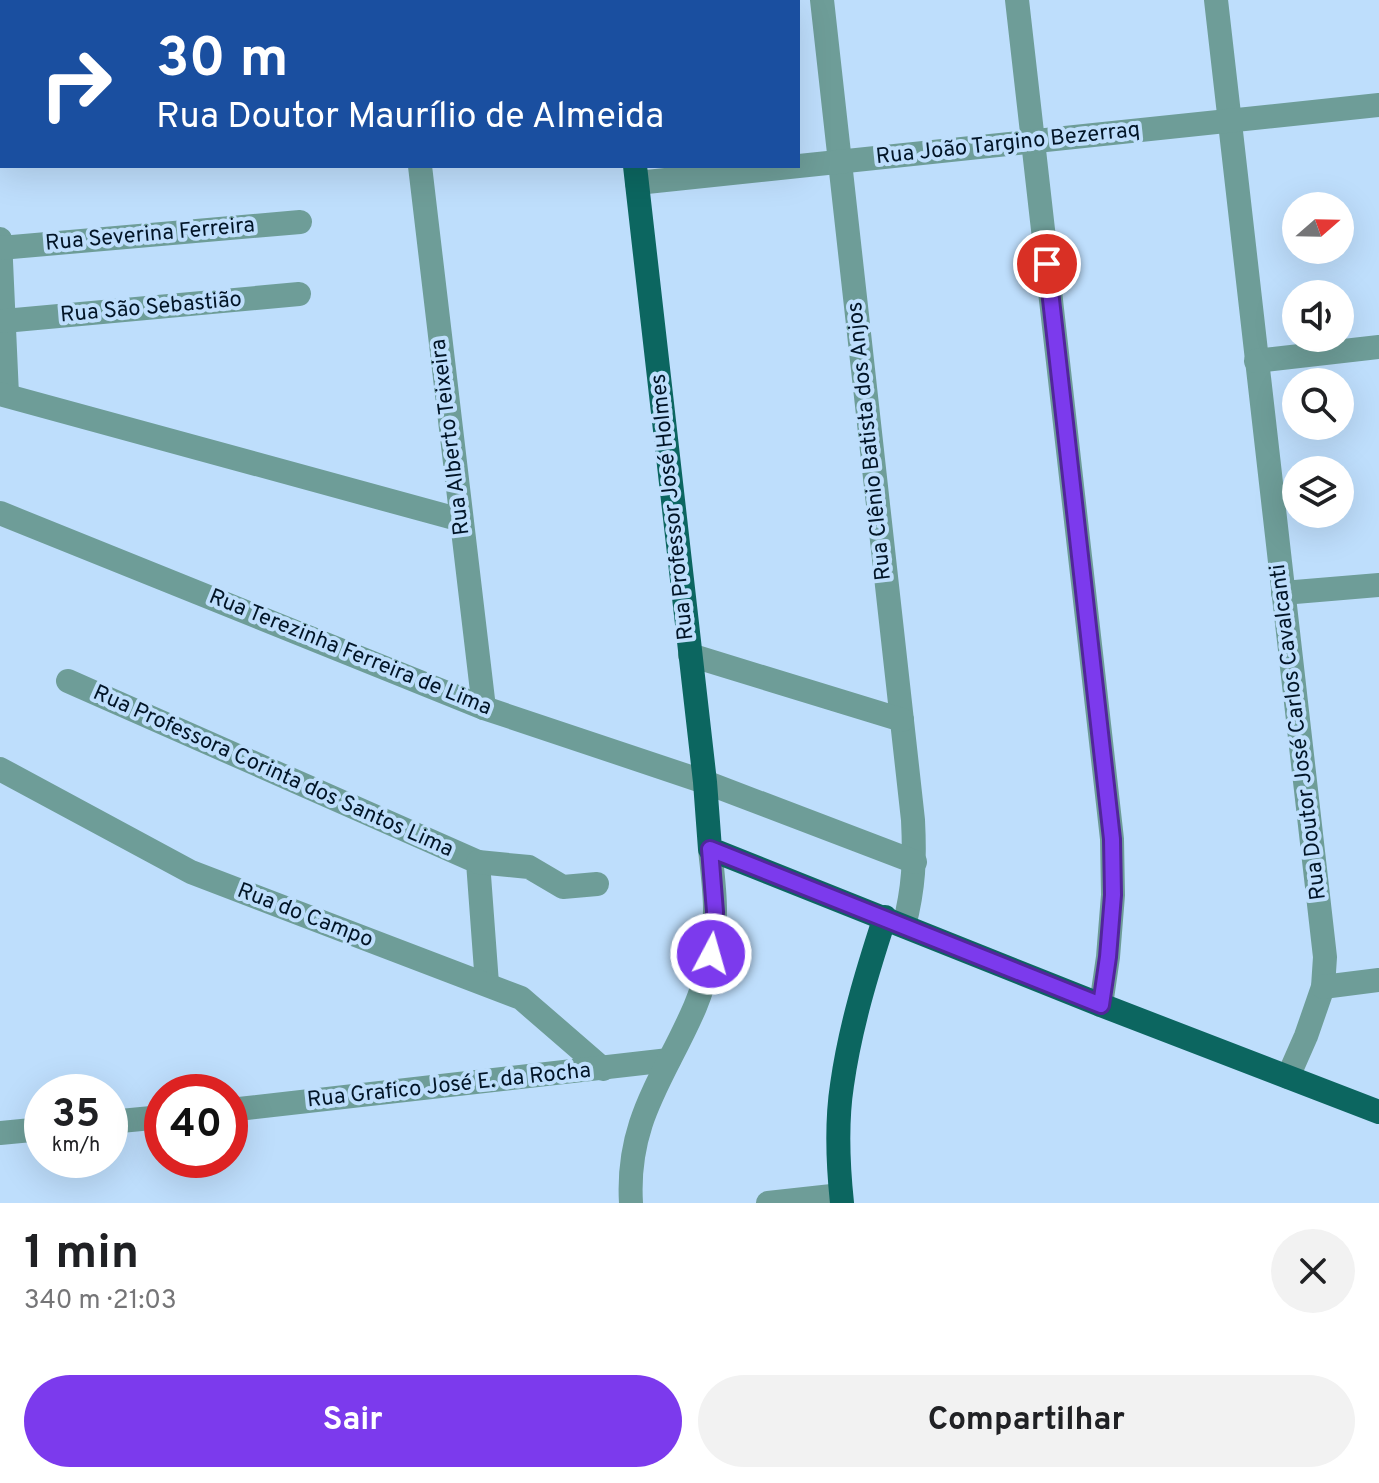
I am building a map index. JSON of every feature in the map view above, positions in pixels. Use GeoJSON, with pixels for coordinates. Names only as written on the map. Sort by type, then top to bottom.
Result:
{"type":"FeatureCollection","features":[{"type":"Feature","properties":{"kind":"main road","name":"Rua Professor José Holmes"},"geometry":{"type":"LineString","coordinates":[[636,175],[710,849]]}},
{"type":"Feature","properties":{"kind":"main road"},"geometry":{"type":"LineString","coordinates":[[710,849],[1379,1112]]}},
{"type":"Feature","properties":{"kind":"main road"},"geometry":{"type":"LineString","coordinates":[[842,1199],[838,1159],[841,1088],[854,1023],[894,922]]}},
{"type":"Feature","properties":{"kind":"street","name":"Rua Clênio Batista dos Anjos"},"geometry":{"type":"LineString","coordinates":[[822,0],[913,820],[915,862],[910,903],[894,922]]}},
{"type":"Feature","properties":{"kind":"street"},"geometry":{"type":"LineString","coordinates":[[1017,0],[1112,839],[1113,895],[1101,1005]]}},
{"type":"Feature","properties":{"kind":"street","name":"Rua Doutor José Carlos Cavalcanti"},"geometry":{"type":"LineString","coordinates":[[1216,0],[1325,957],[1323,987],[1288,1077]]}},
{"type":"Feature","properties":{"kind":"street","name":"Rua João Targino Bezerraq"},"geometry":{"type":"LineString","coordinates":[[800,164],[1379,105]]}},
{"type":"Feature","properties":{"kind":"street","name":"Rua Alberto Teixeira"},"geometry":{"type":"LineString","coordinates":[[420,168],[484,708]]}},
{"type":"Feature","properties":{"kind":"street","name":"Rua João Targino Bezerraq"},"geometry":{"type":"LineString","coordinates":[[636,175],[745,168]]}},
{"type":"Feature","properties":{"kind":"street","name":"Rua Severina Ferreira"},"geometry":{"type":"LineString","coordinates":[[0,248],[300,222]]}},
{"type":"Feature","properties":{"kind":"street"},"geometry":{"type":"LineString","coordinates":[[0,239],[4,394],[461,520]]}},
{"type":"Feature","properties":{"kind":"street","name":"Rua São Sebastião"},"geometry":{"type":"LineString","coordinates":[[4,321],[299,294]]}},
{"type":"Feature","properties":{"kind":"street"},"geometry":{"type":"LineString","coordinates":[[1256,361],[1379,347]]}},
{"type":"Feature","properties":{"kind":"street","name":"Rua Terezinha Ferreira de Lima"},"geometry":{"type":"LineString","coordinates":[[0,513],[484,708],[705,782],[915,862]]}},
{"type":"Feature","properties":{"kind":"street"},"geometry":{"type":"LineString","coordinates":[[1283,593],[1379,585]]}},
{"type":"Feature","properties":{"kind":"street"},"geometry":{"type":"LineString","coordinates":[[690,655],[902,720]]}},
{"type":"Feature","properties":{"kind":"street","name":"Rua Professora Corinta dos Santos Lima"},"geometry":{"type":"LineString","coordinates":[[68,681],[478,862],[529,867],[563,887],[597,884]]}},
{"type":"Feature","properties":{"kind":"street","name":"Rua do Campo"},"geometry":{"type":"LineString","coordinates":[[0,769],[191,872],[521,998],[603,1069]]}},
{"type":"Feature","properties":{"kind":"street"},"geometry":{"type":"LineString","coordinates":[[631,1203],[634,1145],[648,1101],[696,1005],[711,954],[715,912],[710,849]]}},
{"type":"Feature","properties":{"kind":"street","name":"Rua Professora Corinta dos Santos Lima"},"geometry":{"type":"LineString","coordinates":[[478,862],[487,984]]}},
{"type":"Feature","properties":{"kind":"street"},"geometry":{"type":"LineString","coordinates":[[1323,987],[1379,980]]}},
{"type":"Feature","properties":{"kind":"street","name":"Rua Grafico José E. da Rocha"},"geometry":{"type":"LineString","coordinates":[[248,1108],[669,1060]]}},
{"type":"Feature","properties":{"kind":"street"},"geometry":{"type":"LineString","coordinates":[[0,1133],[24,1131]]}},
{"type":"Feature","properties":{"kind":"street"},"geometry":{"type":"LineString","coordinates":[[768,1203],[842,1199]]}},
{"type":"Feature","properties":{"kind":"route"},"geometry":{"type":"LineString","coordinates":[[711,954],[715,912],[710,849],[1101,1005],[1113,895],[1112,839],[1047,264]]}}]}
